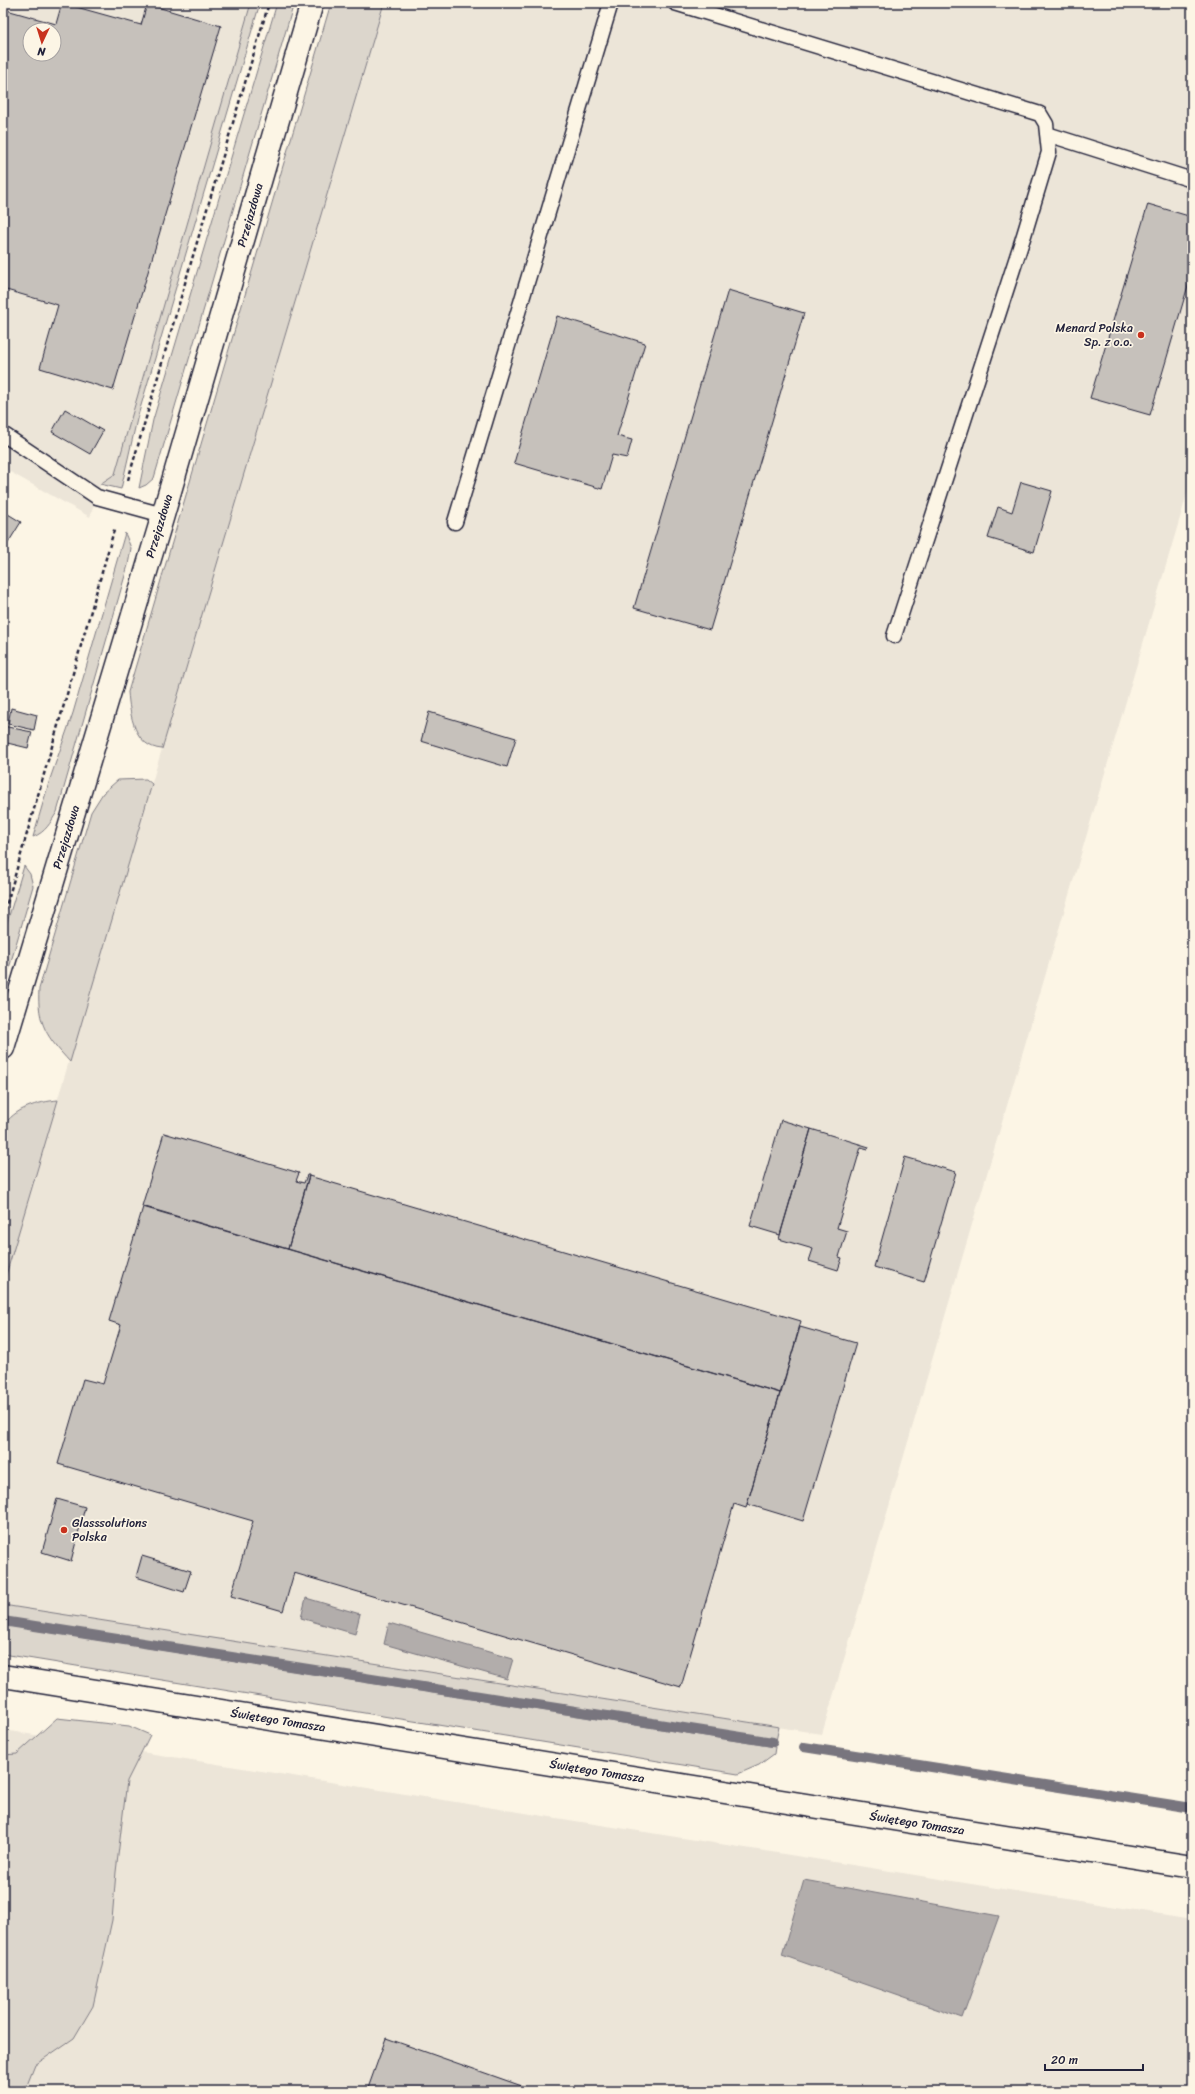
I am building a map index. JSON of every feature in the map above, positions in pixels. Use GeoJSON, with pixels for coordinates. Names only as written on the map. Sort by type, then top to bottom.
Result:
{"type":"FeatureCollection","features":[{"type":"Feature","properties":{"kind":"street","name":"Przejazdowa"},"geometry":{"type":"LineString","coordinates":[[3,1048],[163,515],[312,3]]}},
{"type":"Feature","properties":{"kind":"street","name":"Świętego Tomasza"},"geometry":{"type":"LineString","coordinates":[[3,1676],[1192,1867]]}},
{"type":"Feature","properties":{"kind":"lane"},"geometry":{"type":"LineString","coordinates":[[455,522],[611,3]]}},
{"type":"Feature","properties":{"kind":"lane"},"geometry":{"type":"LineString","coordinates":[[675,3],[1040,114],[1046,124],[1049,152],[1024,235],[894,636]]}},
{"type":"Feature","properties":{"kind":"lane"},"geometry":{"type":"LineString","coordinates":[[1047,134],[1192,180]]}},
{"type":"Feature","properties":{"kind":"lane"},"geometry":{"type":"LineString","coordinates":[[3,434],[97,497],[163,515]]}},
{"type":"Feature","properties":{"kind":"path"},"geometry":{"type":"LineString","coordinates":[[3,917],[192,259],[269,3]]}},
{"type":"Feature","properties":{"kind":"shaded area"},"geometry":{"type":"Polygon","coordinates":[[[3,3],[251,3],[115,474],[101,483],[90,517],[3,468],[3,3]]]}},
{"type":"Feature","properties":{"kind":"shaded area"},"geometry":{"type":"Polygon","coordinates":[[[251,3],[260,3],[137,419],[121,489],[100,484],[115,474],[251,3]]]}},
{"type":"Feature","properties":{"kind":"shaded area"},"geometry":{"type":"Polygon","coordinates":[[[277,3],[294,3],[154,478],[146,485],[139,488],[153,420],[277,3]]]}},
{"type":"Feature","properties":{"kind":"shaded area"},"geometry":{"type":"Polygon","coordinates":[[[331,3],[384,3],[162,749],[153,747],[139,736],[135,728],[130,710],[128,692],[331,3]]]}},
{"type":"Feature","properties":{"kind":"shaded area"},"geometry":{"type":"Polygon","coordinates":[[[384,3],[1192,3],[1192,477],[822,1734],[3,1605],[3,1283],[384,3]]]}},
{"type":"Feature","properties":{"kind":"shaded area"},"geometry":{"type":"Polygon","coordinates":[[[125,533],[131,548],[128,565],[57,812],[44,830],[33,837],[50,779],[73,713],[125,533]]]}},
{"type":"Feature","properties":{"kind":"shaded area"},"geometry":{"type":"Polygon","coordinates":[[[146,779],[152,784],[70,1062],[55,1045],[45,1029],[40,1012],[39,989],[91,812],[103,793],[118,780],[146,779]]]}},
{"type":"Feature","properties":{"kind":"shaded area"},"geometry":{"type":"Polygon","coordinates":[[[24,866],[30,874],[33,886],[3,989],[3,936],[24,866]]]}},
{"type":"Feature","properties":{"kind":"shaded area"},"geometry":{"type":"Polygon","coordinates":[[[58,1100],[3,1285],[3,1127],[13,1115],[27,1107],[43,1102],[58,1100]]]}},
{"type":"Feature","properties":{"kind":"shaded area"},"geometry":{"type":"Polygon","coordinates":[[[306,1598],[360,1614],[355,1634],[301,1618],[306,1598]]]}},
{"type":"Feature","properties":{"kind":"shaded area"},"geometry":{"type":"Polygon","coordinates":[[[3,1605],[779,1727],[776,1741],[3,1618],[3,1605]]]}},
{"type":"Feature","properties":{"kind":"shaded area"},"geometry":{"type":"Polygon","coordinates":[[[389,1623],[513,1659],[507,1679],[384,1644],[389,1623]]]}},
{"type":"Feature","properties":{"kind":"shaded area"},"geometry":{"type":"Polygon","coordinates":[[[3,1625],[775,1747],[774,1754],[759,1765],[738,1774],[3,1654],[3,1625]]]}},
{"type":"Feature","properties":{"kind":"shaded area"},"geometry":{"type":"Polygon","coordinates":[[[57,1718],[129,1726],[150,1735],[127,1781],[112,1920],[93,2006],[74,2038],[35,2065],[27,2085],[11,2091],[3,2091],[3,1755],[17,1754],[57,1718]]]}},
{"type":"Feature","properties":{"kind":"shaded area"},"geometry":{"type":"Polygon","coordinates":[[[3,1730],[1192,1919],[1192,2091],[3,2091],[3,1730]]]}},
{"type":"Feature","properties":{"kind":"shaded area"},"geometry":{"type":"Polygon","coordinates":[[[804,1880],[999,1916],[962,2018],[782,1955],[804,1880]]]}},
{"type":"Feature","properties":{"kind":"building"},"geometry":{"type":"Polygon","coordinates":[[[62,3],[141,25],[147,4],[221,26],[113,390],[40,368],[58,305],[3,289],[3,9],[49,22],[22,22],[22,62],[62,62],[62,22],[57,22],[62,3]]]}},
{"type":"Feature","properties":{"kind":"building","name":"Menard Polska Sp. z o.o."},"geometry":{"type":"Polygon","coordinates":[[[1148,204],[1192,217],[1192,272],[1150,415],[1090,398],[1148,204]]]}},
{"type":"Feature","properties":{"kind":"building"},"geometry":{"type":"Polygon","coordinates":[[[728,290],[804,313],[710,630],[634,608],[728,290]]]}},
{"type":"Feature","properties":{"kind":"building"},"geometry":{"type":"Polygon","coordinates":[[[557,316],[645,343],[617,436],[632,440],[627,458],[612,455],[602,489],[514,463],[557,316]]]}},
{"type":"Feature","properties":{"kind":"building"},"geometry":{"type":"Polygon","coordinates":[[[65,409],[103,431],[90,454],[52,432],[65,409]]]}},
{"type":"Feature","properties":{"kind":"building"},"geometry":{"type":"Polygon","coordinates":[[[1021,482],[1052,491],[1034,552],[988,538],[998,507],[1012,512],[1021,482]]]}},
{"type":"Feature","properties":{"kind":"building"},"geometry":{"type":"Polygon","coordinates":[[[3,511],[21,522],[3,551],[3,511]]]}},
{"type":"Feature","properties":{"kind":"building"},"geometry":{"type":"Polygon","coordinates":[[[11,708],[37,715],[34,730],[8,724],[11,708]]]}},
{"type":"Feature","properties":{"kind":"building"},"geometry":{"type":"Polygon","coordinates":[[[429,712],[516,738],[507,767],[421,741],[429,712]]]}},
{"type":"Feature","properties":{"kind":"building"},"geometry":{"type":"Polygon","coordinates":[[[3,726],[32,732],[28,748],[3,742],[3,726]]]}},
{"type":"Feature","properties":{"kind":"building"},"geometry":{"type":"Polygon","coordinates":[[[781,1120],[811,1129],[780,1235],[750,1226],[781,1120]]]}},
{"type":"Feature","properties":{"kind":"building"},"geometry":{"type":"Polygon","coordinates":[[[811,1129],[869,1147],[868,1149],[861,1147],[837,1228],[847,1231],[839,1257],[842,1258],[838,1270],[809,1261],[813,1249],[779,1239],[811,1129]]]}},
{"type":"Feature","properties":{"kind":"building"},"geometry":{"type":"Polygon","coordinates":[[[164,1133],[299,1173],[296,1181],[304,1183],[307,1175],[309,1175],[288,1249],[142,1206],[164,1133]]]}},
{"type":"Feature","properties":{"kind":"building"},"geometry":{"type":"Polygon","coordinates":[[[905,1157],[956,1172],[924,1282],[874,1267],[905,1157]]]}},
{"type":"Feature","properties":{"kind":"building"},"geometry":{"type":"Polygon","coordinates":[[[309,1176],[801,1321],[781,1393],[288,1249],[309,1176]]]}},
{"type":"Feature","properties":{"kind":"building"},"geometry":{"type":"Polygon","coordinates":[[[143,1207],[780,1393],[746,1508],[734,1504],[681,1687],[294,1573],[283,1611],[231,1596],[253,1521],[58,1464],[83,1379],[103,1384],[121,1325],[109,1321],[143,1207]]]}},
{"type":"Feature","properties":{"kind":"building"},"geometry":{"type":"Polygon","coordinates":[[[800,1327],[856,1343],[803,1521],[747,1504],[800,1327]]]}},
{"type":"Feature","properties":{"kind":"building","name":"Glasssolutions Polska"},"geometry":{"type":"Polygon","coordinates":[[[57,1499],[85,1507],[71,1561],[42,1552],[57,1499]]]}},
{"type":"Feature","properties":{"kind":"building"},"geometry":{"type":"Polygon","coordinates":[[[142,1556],[191,1571],[184,1592],[136,1577],[142,1556]]]}},
{"type":"Feature","properties":{"kind":"building"},"geometry":{"type":"Polygon","coordinates":[[[386,2038],[536,2091],[367,2091],[386,2038]]]}},
{"type":"Feature","properties":{"kind":"waterway"},"geometry":{"type":"LineString","coordinates":[[3,1621],[773,1742]]}},
{"type":"Feature","properties":{"kind":"waterway"},"geometry":{"type":"LineString","coordinates":[[804,1747],[1192,1808]]}},
{"type":"Feature","properties":{"kind":"place","name":"Menard Polska Sp. z o.o."},"geometry":{"type":"Point","coordinates":[1141,335]}},
{"type":"Feature","properties":{"kind":"place","name":"Glasssolutions Polska"},"geometry":{"type":"Point","coordinates":[64,1530]}}]}
